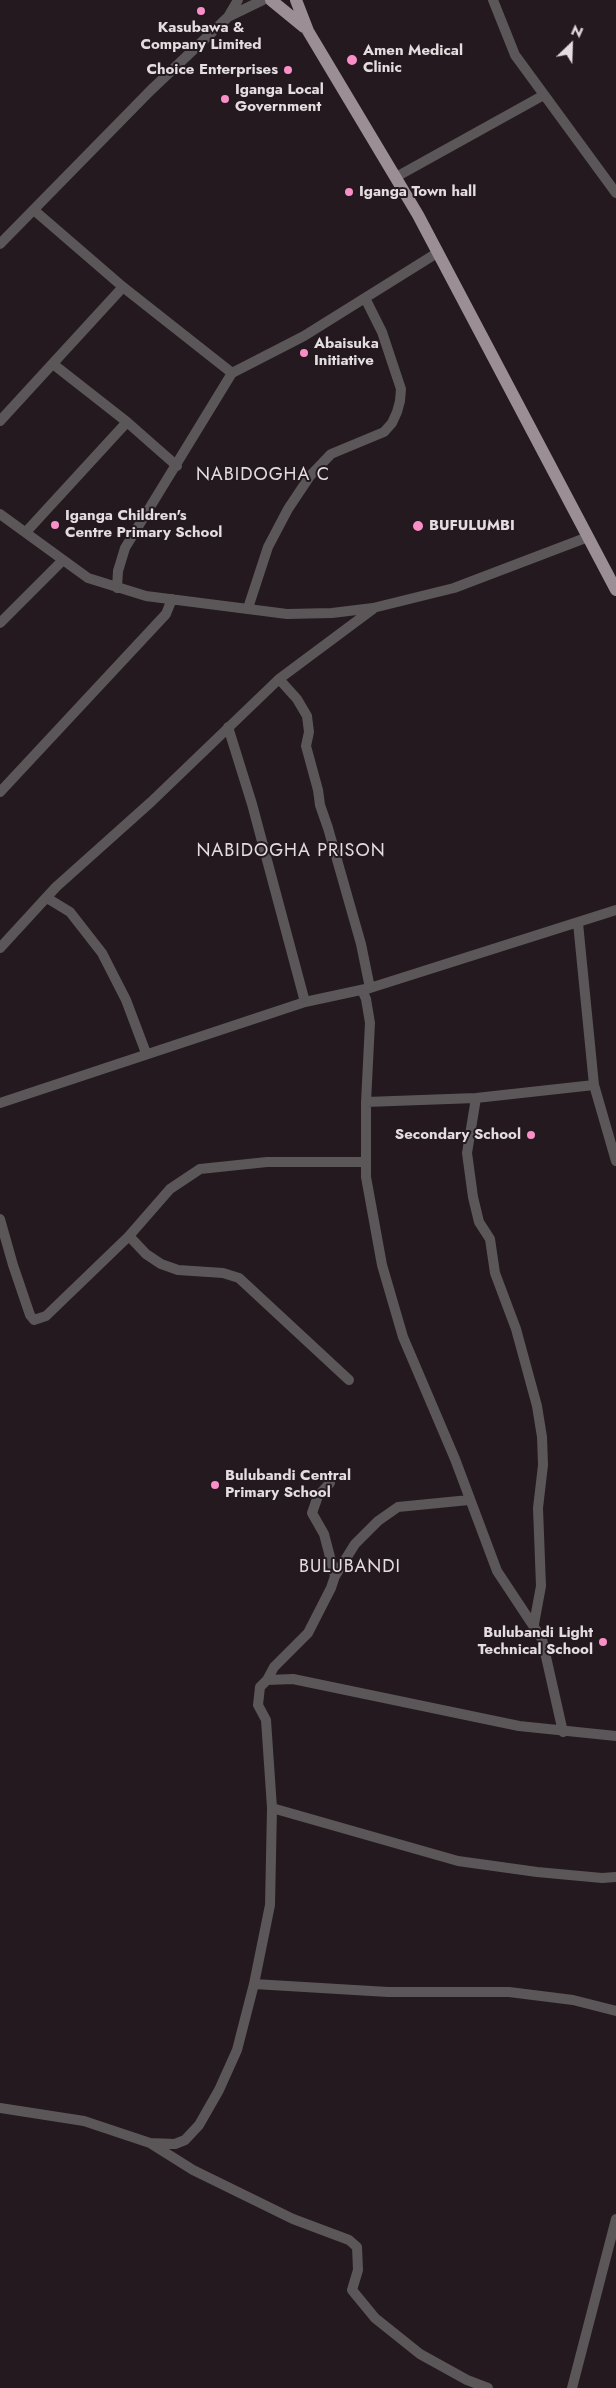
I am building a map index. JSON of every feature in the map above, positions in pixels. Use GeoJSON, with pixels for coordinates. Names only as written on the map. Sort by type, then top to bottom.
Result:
{"type":"FeatureCollection","features":[{"type":"Feature","properties":{"kind":"main road"},"geometry":{"type":"LineString","coordinates":[[272,0],[308,31]]}},
{"type":"Feature","properties":{"kind":"main road"},"geometry":{"type":"LineString","coordinates":[[296,0],[308,31],[396,177],[616,590]]}},
{"type":"Feature","properties":{"kind":"street"},"geometry":{"type":"LineString","coordinates":[[0,244],[150,91],[228,17],[238,0]]}},
{"type":"Feature","properties":{"kind":"street"},"geometry":{"type":"LineString","coordinates":[[228,17],[263,0]]}},
{"type":"Feature","properties":{"kind":"street"},"geometry":{"type":"LineString","coordinates":[[493,0],[515,55],[542,96],[616,193]]}},
{"type":"Feature","properties":{"kind":"street"},"geometry":{"type":"LineString","coordinates":[[396,177],[542,96]]}},
{"type":"Feature","properties":{"kind":"street"},"geometry":{"type":"LineString","coordinates":[[35,210],[123,287],[232,373]]}},
{"type":"Feature","properties":{"kind":"street"},"geometry":{"type":"LineString","coordinates":[[117,588],[118,571],[125,548],[177,466],[232,373],[304,336],[437,253]]}},
{"type":"Feature","properties":{"kind":"street"},"geometry":{"type":"LineString","coordinates":[[0,421],[123,287]]}},
{"type":"Feature","properties":{"kind":"street"},"geometry":{"type":"LineString","coordinates":[[248,608],[268,547],[288,510],[310,476],[330,454],[384,432],[392,423],[397,412],[400,401],[400,389],[382,332],[365,298]]}},
{"type":"Feature","properties":{"kind":"street"},"geometry":{"type":"LineString","coordinates":[[53,364],[127,422],[177,466]]}},
{"type":"Feature","properties":{"kind":"street"},"geometry":{"type":"LineString","coordinates":[[26,532],[127,422]]}},
{"type":"Feature","properties":{"kind":"street"},"geometry":{"type":"LineString","coordinates":[[0,514],[62,561],[88,578],[146,596],[288,614],[332,614],[373,608],[454,588],[588,537]]}},
{"type":"Feature","properties":{"kind":"street"},"geometry":{"type":"LineString","coordinates":[[0,623],[62,561]]}},
{"type":"Feature","properties":{"kind":"street"},"geometry":{"type":"LineString","coordinates":[[0,792],[166,614],[172,599]]}},
{"type":"Feature","properties":{"kind":"street"},"geometry":{"type":"LineString","coordinates":[[0,948],[56,887],[151,802],[279,678],[373,608]]}},
{"type":"Feature","properties":{"kind":"street"},"geometry":{"type":"LineString","coordinates":[[279,678],[297,699],[306,716],[309,732],[306,746],[318,790],[320,805],[361,944],[370,1023],[365,1162],[382,1266],[403,1337],[455,1459],[497,1571],[534,1624],[542,1639],[563,1732]]}},
{"type":"Feature","properties":{"kind":"street"},"geometry":{"type":"LineString","coordinates":[[228,727],[252,804],[305,1002]]}},
{"type":"Feature","properties":{"kind":"street"},"geometry":{"type":"LineString","coordinates":[[47,898],[70,912],[102,953],[126,1000],[146,1053]]}},
{"type":"Feature","properties":{"kind":"street"},"geometry":{"type":"LineString","coordinates":[[0,1103],[146,1053],[305,1002],[366,989],[616,910]]}},
{"type":"Feature","properties":{"kind":"street"},"geometry":{"type":"LineString","coordinates":[[578,923],[594,1086],[616,1161]]}},
{"type":"Feature","properties":{"kind":"street"},"geometry":{"type":"LineString","coordinates":[[366,1102],[476,1098],[594,1086]]}},
{"type":"Feature","properties":{"kind":"street"},"geometry":{"type":"LineString","coordinates":[[476,1098],[466,1153],[473,1197],[479,1222],[490,1239],[495,1273],[516,1329],[537,1406],[542,1437],[543,1465],[538,1508],[541,1586],[534,1624]]}},
{"type":"Feature","properties":{"kind":"street"},"geometry":{"type":"LineString","coordinates":[[0,1219],[13,1265],[30,1315],[34,1320],[46,1316],[129,1236],[170,1189],[200,1169],[267,1162],[365,1162]]}},
{"type":"Feature","properties":{"kind":"street"},"geometry":{"type":"LineString","coordinates":[[129,1236],[146,1254],[161,1264],[178,1270],[223,1273],[239,1278],[349,1380]]}},
{"type":"Feature","properties":{"kind":"street"},"geometry":{"type":"LineString","coordinates":[[330,1483],[318,1496],[312,1513],[324,1534],[335,1576]]}},
{"type":"Feature","properties":{"kind":"street"},"geometry":{"type":"LineString","coordinates":[[150,2143],[175,2144],[185,2140],[199,2125],[219,2090],[236,2050],[254,1984],[270,1905],[272,1808],[266,1720],[258,1704],[260,1687],[267,1680],[274,1667],[308,1633],[331,1588],[335,1576],[355,1544],[378,1521],[398,1508],[469,1500]]}},
{"type":"Feature","properties":{"kind":"street"},"geometry":{"type":"LineString","coordinates":[[267,1680],[293,1679],[519,1726],[616,1736]]}},
{"type":"Feature","properties":{"kind":"street"},"geometry":{"type":"LineString","coordinates":[[272,1808],[458,1861],[537,1872],[602,1878],[616,1877]]}},
{"type":"Feature","properties":{"kind":"street"},"geometry":{"type":"LineString","coordinates":[[254,1984],[388,1992],[509,1992],[573,2000],[616,2011]]}},
{"type":"Feature","properties":{"kind":"street"},"geometry":{"type":"LineString","coordinates":[[0,2108],[84,2121],[150,2143],[201,2174],[293,2219],[349,2240],[357,2247],[358,2270],[352,2290],[375,2318],[420,2354],[467,2380],[488,2388]]}},
{"type":"Feature","properties":{"kind":"street"},"geometry":{"type":"LineString","coordinates":[[572,2388],[616,2219]]}},
{"type":"Feature","properties":{"kind":"place","name":"Kasubawa & Company Limited"},"geometry":{"type":"Point","coordinates":[201,11]}},
{"type":"Feature","properties":{"kind":"place","name":"Amen Medical Clinic"},"geometry":{"type":"Point","coordinates":[352,60]}},
{"type":"Feature","properties":{"kind":"place","name":"Choice Enterprises"},"geometry":{"type":"Point","coordinates":[288,70]}},
{"type":"Feature","properties":{"kind":"place","name":"Iganga Local Government"},"geometry":{"type":"Point","coordinates":[225,99]}},
{"type":"Feature","properties":{"kind":"place","name":"Iganga Town hall"},"geometry":{"type":"Point","coordinates":[349,192]}},
{"type":"Feature","properties":{"kind":"place","name":"Abaisuka Initiative"},"geometry":{"type":"Point","coordinates":[304,353]}},
{"type":"Feature","properties":{"kind":"place","name":"Iganga Children's Centre Primary School"},"geometry":{"type":"Point","coordinates":[55,525]}},
{"type":"Feature","properties":{"kind":"place","name":"BUFULUMBI"},"geometry":{"type":"Point","coordinates":[418,526]}},
{"type":"Feature","properties":{"kind":"place","name":"Secondary School"},"geometry":{"type":"Point","coordinates":[531,1135]}},
{"type":"Feature","properties":{"kind":"place","name":"Bulubandi Central Primary School"},"geometry":{"type":"Point","coordinates":[215,1485]}},
{"type":"Feature","properties":{"kind":"place","name":"Bulubandi Light Technical School"},"geometry":{"type":"Point","coordinates":[603,1642]}},
{"type":"Feature","properties":{"kind":"district","name":"NABIDOGHA C"},"geometry":{"type":"Point","coordinates":[263,476]}},
{"type":"Feature","properties":{"kind":"district","name":"NABIDOGHA PRISON"},"geometry":{"type":"Point","coordinates":[291,852]}},
{"type":"Feature","properties":{"kind":"district","name":"BULUBANDI"},"geometry":{"type":"Point","coordinates":[350,1568]}}]}
